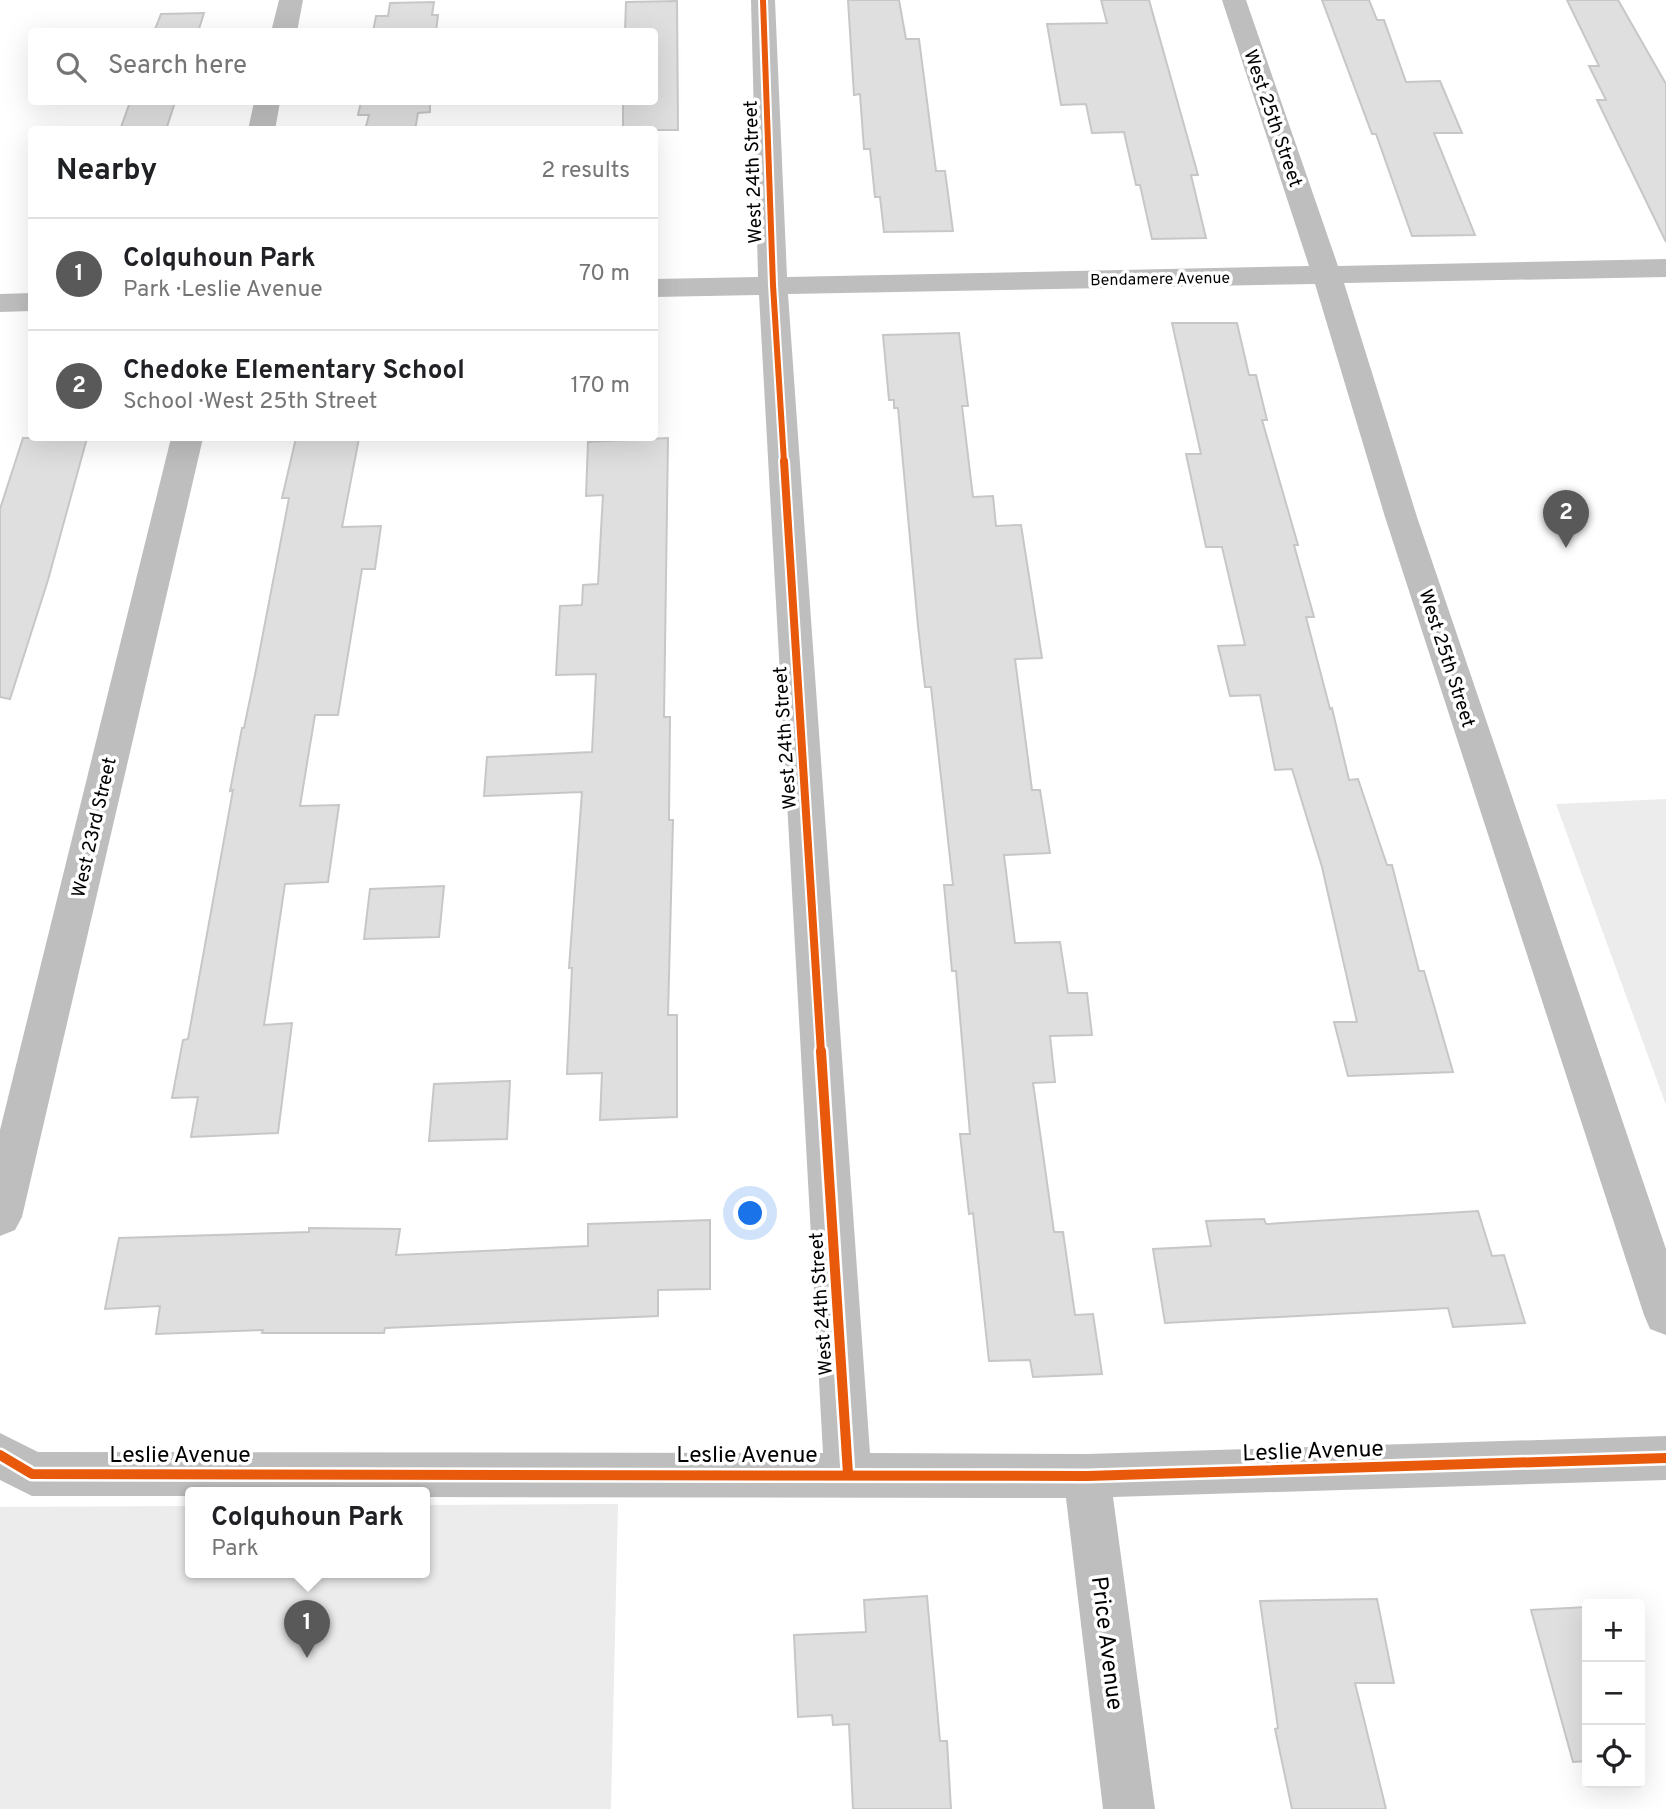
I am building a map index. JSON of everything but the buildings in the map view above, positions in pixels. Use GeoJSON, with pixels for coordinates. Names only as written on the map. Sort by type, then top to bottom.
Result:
{"type":"FeatureCollection","features":[{"type":"Feature","properties":{"kind":"street"},"geometry":{"type":"LineString","coordinates":[[285,28],[291,0]]}},
{"type":"Feature","properties":{"kind":"street","name":"West 24th Street"},"geometry":{"type":"LineString","coordinates":[[763,0],[773,285],[848,1474]]}},
{"type":"Feature","properties":{"kind":"street","name":"West 25th Street"},"geometry":{"type":"LineString","coordinates":[[1234,0],[1327,275],[1401,517],[1666,1315]]}},
{"type":"Feature","properties":{"kind":"street"},"geometry":{"type":"LineString","coordinates":[[262,126],[266,105]]}},
{"type":"Feature","properties":{"kind":"street","name":"Bendamere Avenue"},"geometry":{"type":"LineString","coordinates":[[658,288],[1666,268]]}},
{"type":"Feature","properties":{"kind":"street"},"geometry":{"type":"LineString","coordinates":[[0,303],[28,302]]}},
{"type":"Feature","properties":{"kind":"street","name":"West 23rd Street"},"geometry":{"type":"LineString","coordinates":[[0,1217],[186,441]]}},
{"type":"Feature","properties":{"kind":"street","name":"Leslie Avenue"},"geometry":{"type":"LineString","coordinates":[[0,1455],[32,1474],[1087,1476],[1666,1458]]}},
{"type":"Feature","properties":{"kind":"street","name":"Price Avenue"},"geometry":{"type":"LineString","coordinates":[[1087,1476],[1129,1809]]}},
{"type":"Feature","properties":{"kind":"shaded area"},"geometry":{"type":"Polygon","coordinates":[[[1666,799],[1666,1105],[1556,804],[1666,799]]]}},
{"type":"Feature","properties":{"kind":"shaded area"},"geometry":{"type":"Polygon","coordinates":[[[618,1504],[611,1809],[0,1809],[0,1507],[185,1506],[185,1578],[430,1578],[430,1505],[618,1504]]]}},
{"type":"Feature","properties":{"kind":"cycle path"},"geometry":{"type":"LineString","coordinates":[[763,0],[773,285],[848,1474]]}},
{"type":"Feature","properties":{"kind":"cycle path"},"geometry":{"type":"LineString","coordinates":[[0,1455],[32,1474],[1087,1476],[1666,1458]]}},
{"type":"Feature","properties":{"kind":"place","name":"Chedoke Elementary School"},"geometry":{"type":"Point","coordinates":[1566,548]}},
{"type":"Feature","properties":{"kind":"place","name":"Colquhoun Park"},"geometry":{"type":"Point","coordinates":[307,1658]}}]}
